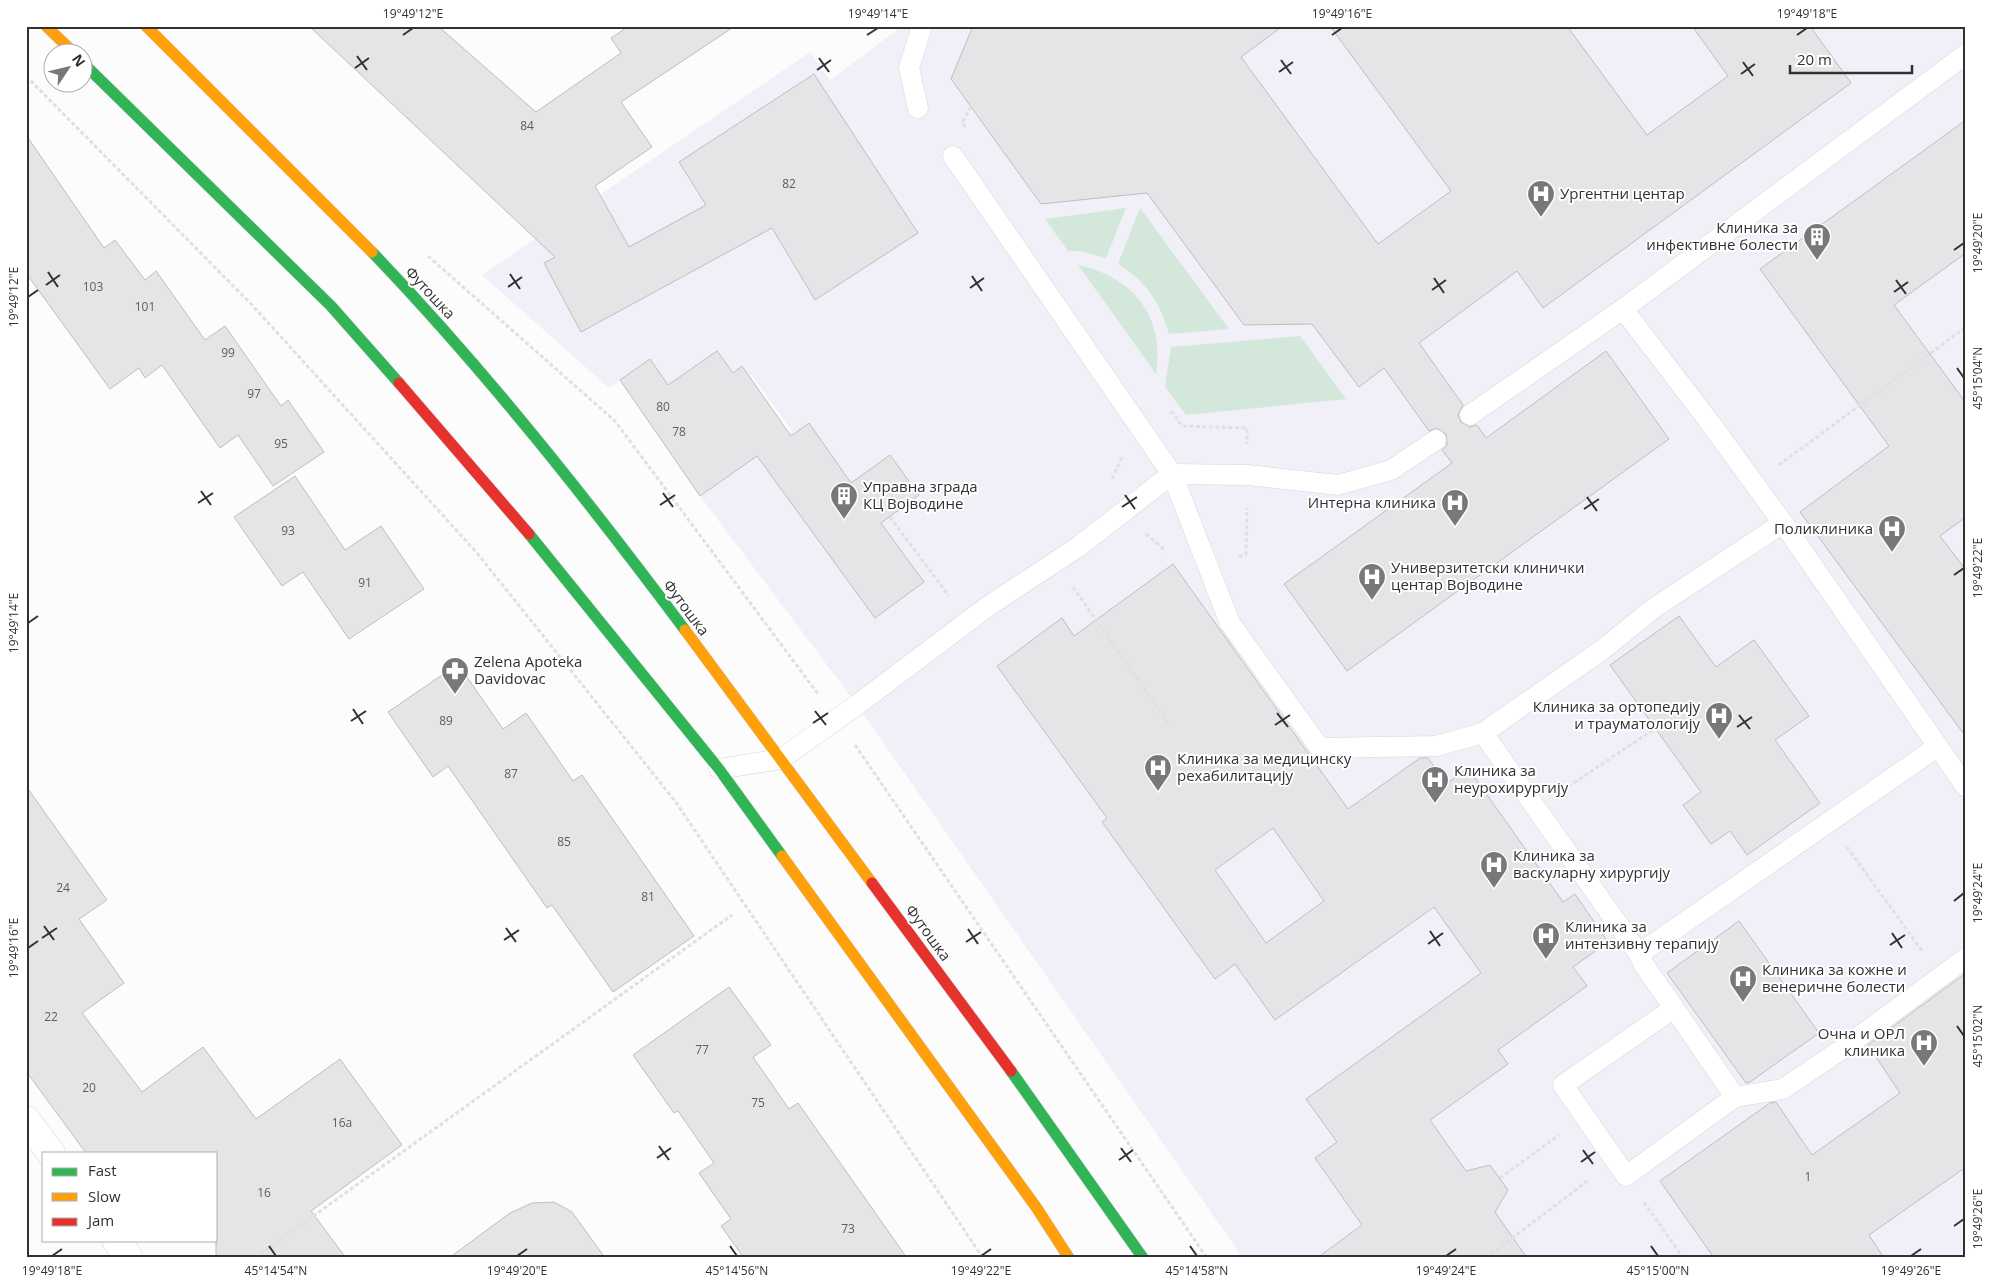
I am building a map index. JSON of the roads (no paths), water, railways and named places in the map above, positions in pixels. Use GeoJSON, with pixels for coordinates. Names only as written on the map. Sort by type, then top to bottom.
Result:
{"type":"FeatureCollection","features":[{"type":"Feature","properties":{"kind":"main road"},"geometry":{"type":"LineString","coordinates":[[46,26],[63,42]]}},
{"type":"Feature","properties":{"kind":"main road","name":"Футошка"},"geometry":{"type":"LineString","coordinates":[[146,26],[361,242],[465,354],[548,451],[781,759],[1082,1168],[1143,1258]]}},
{"type":"Feature","properties":{"kind":"main road"},"geometry":{"type":"LineString","coordinates":[[92,72],[331,306],[508,507],[719,769],[1036,1207],[1069,1258]]}},
{"type":"Feature","properties":{"kind":"street"},"geometry":{"type":"LineString","coordinates":[[26,1120],[50,1152]]}},
{"type":"Feature","properties":{"kind":"street"},"geometry":{"type":"LineString","coordinates":[[118,1242],[130,1258]]}},
{"type":"Feature","properties":{"kind":"lane"},"geometry":{"type":"LineString","coordinates":[[918,108],[909,68],[922,26]]}},
{"type":"Feature","properties":{"kind":"lane"},"geometry":{"type":"LineString","coordinates":[[1470,415],[1623,309],[1966,54]]}},
{"type":"Feature","properties":{"kind":"lane"},"geometry":{"type":"LineString","coordinates":[[953,156],[1172,474],[1230,623],[1320,748],[1436,746],[1482,733],[1602,650],[1654,608],[1783,524]]}},
{"type":"Feature","properties":{"kind":"lane"},"geometry":{"type":"LineString","coordinates":[[1623,309],[1754,483],[1966,787]]}},
{"type":"Feature","properties":{"kind":"lane"},"geometry":{"type":"LineString","coordinates":[[719,769],[781,759],[968,621],[1078,547],[1172,474],[1248,475],[1338,485],[1391,470],[1436,440]]}},
{"type":"Feature","properties":{"kind":"lane"},"geometry":{"type":"LineString","coordinates":[[1482,733],[1639,954],[1644,965],[1735,1097]]}},
{"type":"Feature","properties":{"kind":"lane"},"geometry":{"type":"LineString","coordinates":[[1639,954],[1829,823],[1941,752],[1966,758]]}},
{"type":"Feature","properties":{"kind":"lane"},"geometry":{"type":"LineString","coordinates":[[1674,1008],[1563,1085],[1626,1176],[1735,1097],[1783,1089],[1845,1047],[1940,975],[1966,958]]}},
{"type":"Feature","properties":{"kind":"place","name":"Ургентни центар"},"geometry":{"type":"Point","coordinates":[1541,218]}},
{"type":"Feature","properties":{"kind":"place","name":"Клиника за инфективне болести"},"geometry":{"type":"Point","coordinates":[1817,261]}},
{"type":"Feature","properties":{"kind":"place","name":"Управна зграда КЦ Војводине"},"geometry":{"type":"Point","coordinates":[844,520]}},
{"type":"Feature","properties":{"kind":"place","name":"Интерна клиника"},"geometry":{"type":"Point","coordinates":[1455,527]}},
{"type":"Feature","properties":{"kind":"place","name":"Поликлиника"},"geometry":{"type":"Point","coordinates":[1892,553]}},
{"type":"Feature","properties":{"kind":"place","name":"Универзитетски клинички центар Војводине"},"geometry":{"type":"Point","coordinates":[1372,601]}},
{"type":"Feature","properties":{"kind":"place","name":"Zelena Apoteka Davidovac"},"geometry":{"type":"Point","coordinates":[455,695]}},
{"type":"Feature","properties":{"kind":"place","name":"Клиника за ортопедију и трауматологију"},"geometry":{"type":"Point","coordinates":[1719,740]}},
{"type":"Feature","properties":{"kind":"place","name":"Клиника за медицинску рехабилитацију"},"geometry":{"type":"Point","coordinates":[1158,792]}},
{"type":"Feature","properties":{"kind":"place","name":"Клиника за неурохирургију"},"geometry":{"type":"Point","coordinates":[1435,804]}},
{"type":"Feature","properties":{"kind":"place","name":"Клиника за васкуларну хирургију"},"geometry":{"type":"Point","coordinates":[1494,889]}},
{"type":"Feature","properties":{"kind":"place","name":"Клиника за интензивну терапију"},"geometry":{"type":"Point","coordinates":[1546,960]}},
{"type":"Feature","properties":{"kind":"place","name":"Клиника за кожне и венеричне болести"},"geometry":{"type":"Point","coordinates":[1743,1003]}},
{"type":"Feature","properties":{"kind":"place","name":"Очна и ОРЛ клиника"},"geometry":{"type":"Point","coordinates":[1924,1067]}}]}
